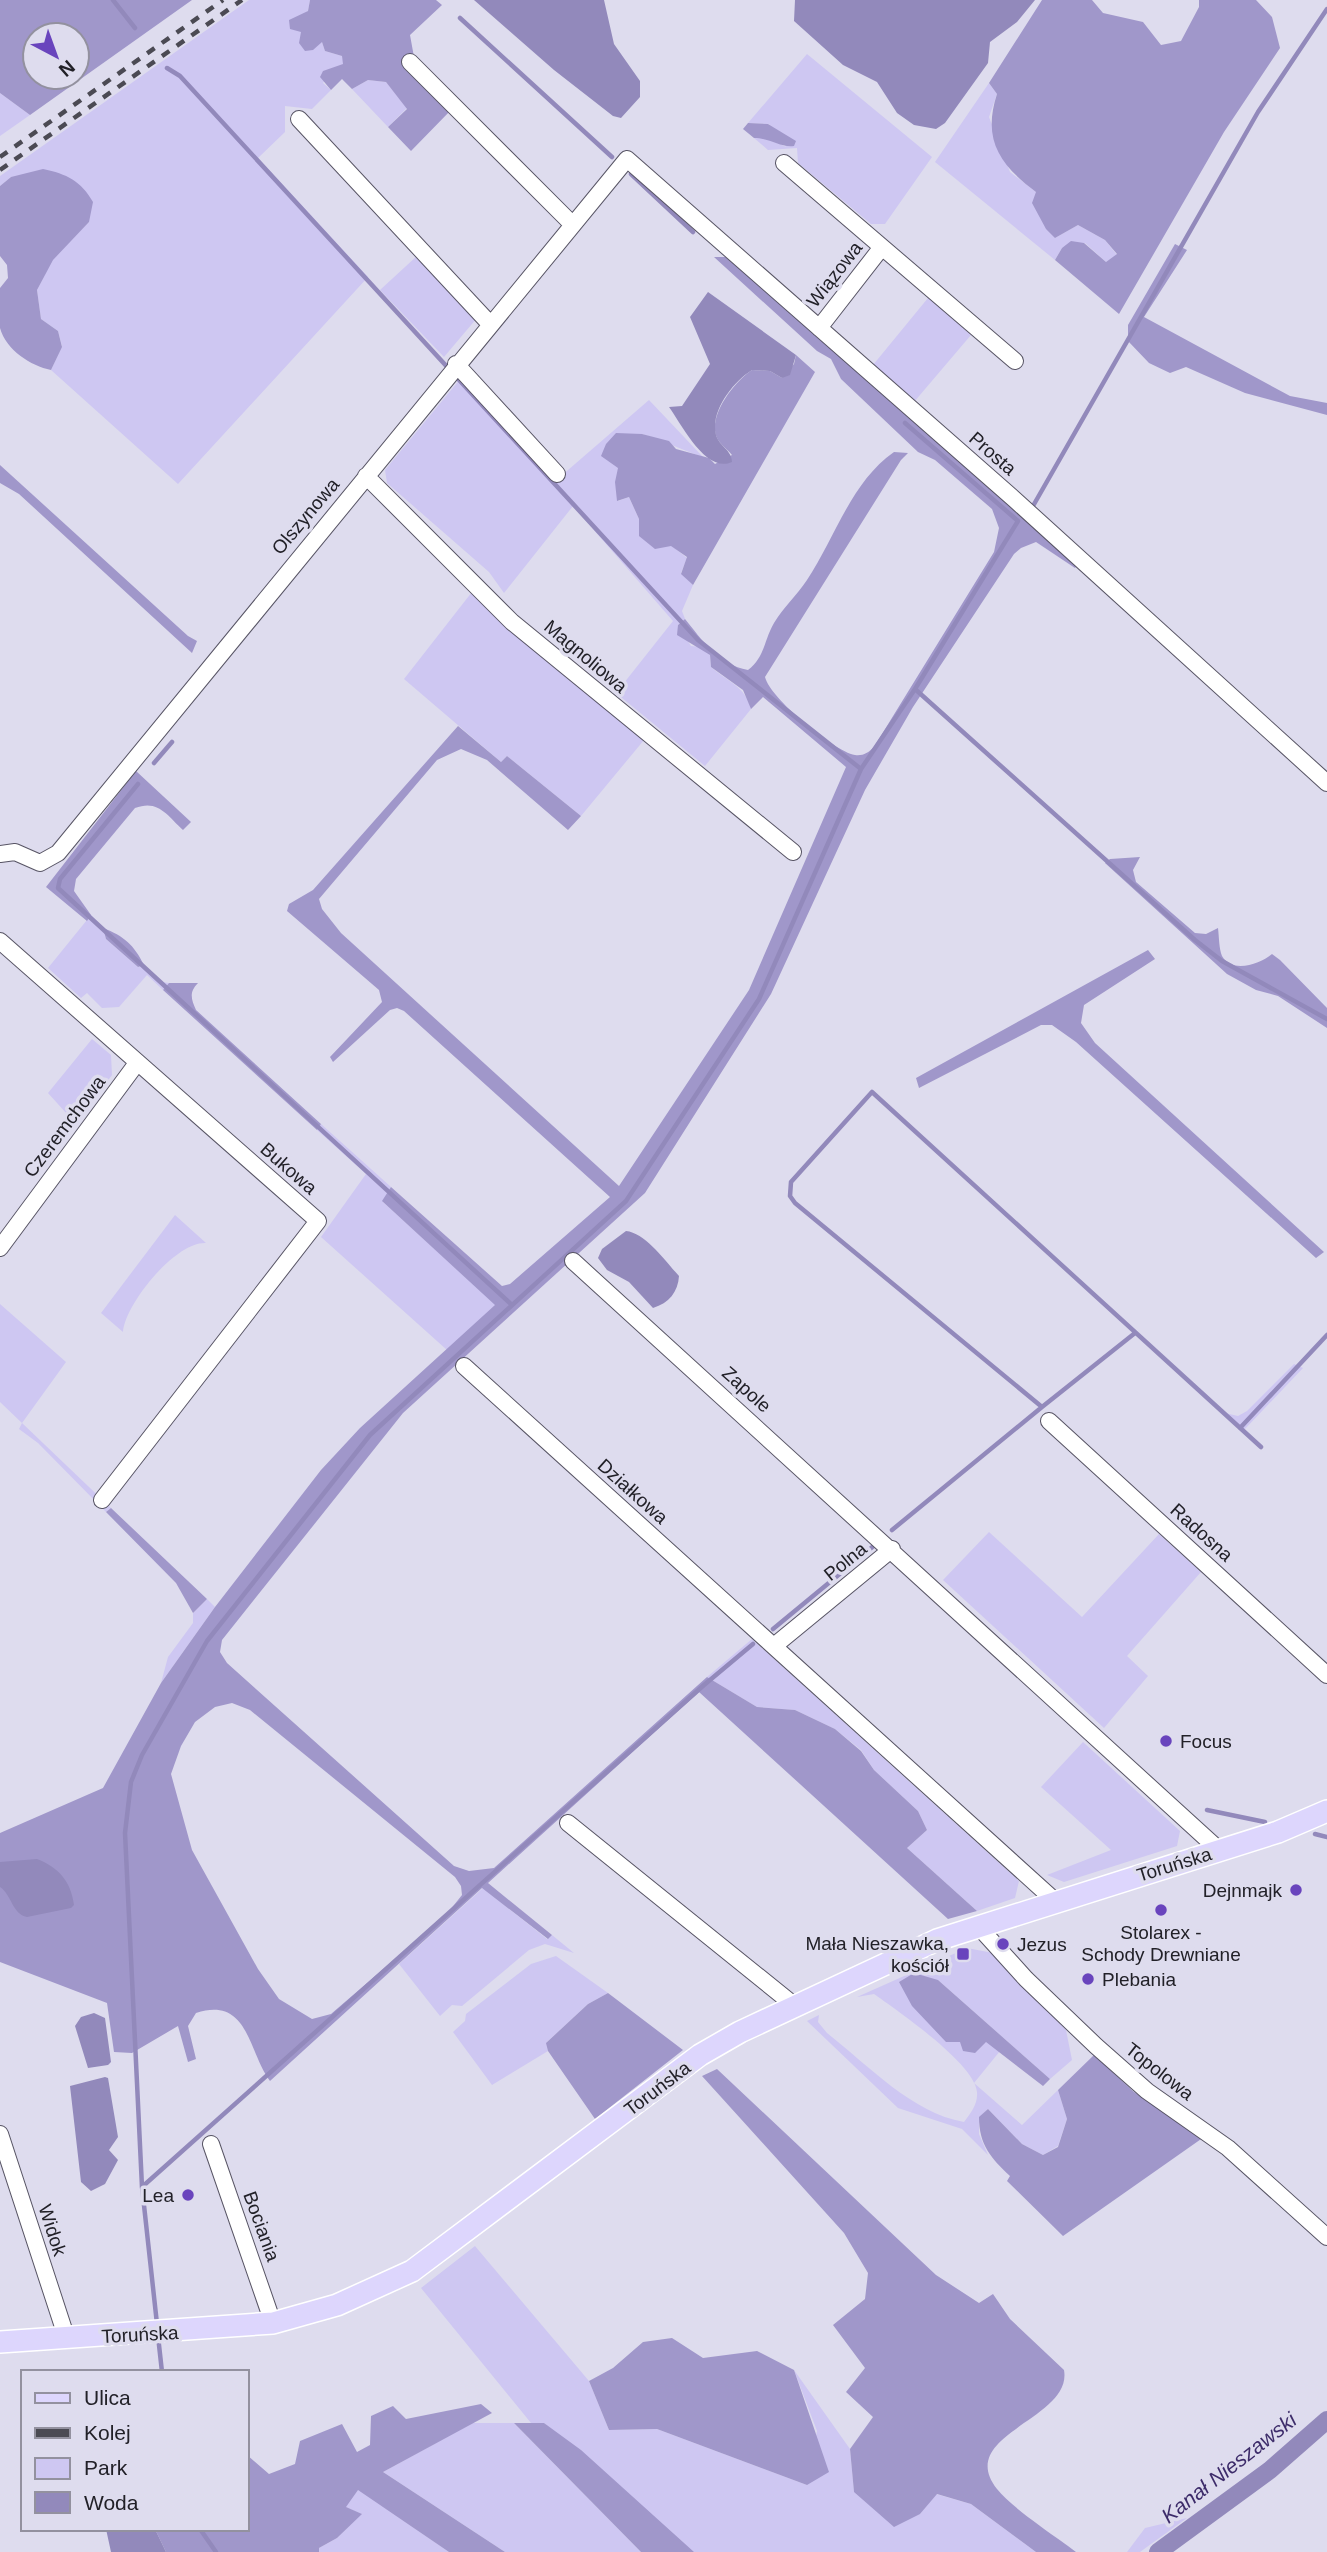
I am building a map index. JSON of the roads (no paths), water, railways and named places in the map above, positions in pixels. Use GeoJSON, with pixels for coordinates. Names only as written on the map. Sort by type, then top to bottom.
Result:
{"type":"FeatureCollection","features":[{"type":"Feature","properties":{"kind":"main road","name":"Toruńska"},"geometry":{"type":"LineString","coordinates":[[0,2342],[146,2334],[273,2323],[337,2305],[408,2273],[462,2236],[700,2055],[795,2006],[904,1954],[978,1926],[1278,1832],[1327,1811]]}},
{"type":"Feature","properties":{"kind":"street"},"geometry":{"type":"LineString","coordinates":[[410,62],[572,224]]}},
{"type":"Feature","properties":{"kind":"street"},"geometry":{"type":"LineString","coordinates":[[299,120],[490,324]]}},
{"type":"Feature","properties":{"kind":"street","name":"Olszynowa"},"geometry":{"type":"LineString","coordinates":[[0,854],[15,852],[40,863],[58,853],[627,159]]}},
{"type":"Feature","properties":{"kind":"street","name":"Prosta"},"geometry":{"type":"LineString","coordinates":[[627,159],[1014,499],[1327,783]]}},
{"type":"Feature","properties":{"kind":"street"},"geometry":{"type":"LineString","coordinates":[[784,163],[1015,361]]}},
{"type":"Feature","properties":{"kind":"street","name":"Wiązowa"},"geometry":{"type":"LineString","coordinates":[[819,328],[881,247]]}},
{"type":"Feature","properties":{"kind":"street"},"geometry":{"type":"LineString","coordinates":[[453,368],[557,474]]}},
{"type":"Feature","properties":{"kind":"street","name":"Magnoliowa"},"geometry":{"type":"LineString","coordinates":[[366,476],[512,622],[793,852]]}},
{"type":"Feature","properties":{"kind":"street","name":"Bukowa"},"geometry":{"type":"LineString","coordinates":[[0,942],[318,1221],[102,1500]]}},
{"type":"Feature","properties":{"kind":"street","name":"Czeremchowa"},"geometry":{"type":"LineString","coordinates":[[0,1248],[137,1063]]}},
{"type":"Feature","properties":{"kind":"street","name":"Zapole"},"geometry":{"type":"LineString","coordinates":[[573,1261],[892,1549]]}},
{"type":"Feature","properties":{"kind":"street","name":"Działkowa"},"geometry":{"type":"LineString","coordinates":[[464,1366],[774,1646]]}},
{"type":"Feature","properties":{"kind":"street","name":"Radosna"},"geometry":{"type":"LineString","coordinates":[[1049,1421],[1327,1675]]}},
{"type":"Feature","properties":{"kind":"street","name":"Polna"},"geometry":{"type":"LineString","coordinates":[[774,1646],[892,1549],[1219,1850]]}},
{"type":"Feature","properties":{"kind":"street"},"geometry":{"type":"LineString","coordinates":[[774,1646],[1055,1901]]}},
{"type":"Feature","properties":{"kind":"street"},"geometry":{"type":"LineString","coordinates":[[568,1823],[795,2006]]}},
{"type":"Feature","properties":{"kind":"street","name":"Topolowa"},"geometry":{"type":"LineString","coordinates":[[978,1926],[1026,1979],[1096,2046],[1147,2091],[1227,2148],[1327,2237]]}},
{"type":"Feature","properties":{"kind":"street","name":"Widok"},"geometry":{"type":"LineString","coordinates":[[0,2134],[67,2339]]}},
{"type":"Feature","properties":{"kind":"street","name":"Bociania"},"geometry":{"type":"LineString","coordinates":[[211,2144],[273,2323]]}},
{"type":"Feature","properties":{"kind":"water"},"geometry":{"type":"Polygon","coordinates":[[[474,0],[604,0],[614,44],[640,81],[640,97],[621,118],[613,116],[554,70],[474,0]]]}},
{"type":"Feature","properties":{"kind":"water"},"geometry":{"type":"Polygon","coordinates":[[[795,0],[1035,0],[1017,22],[990,42],[988,63],[945,123],[936,129],[914,125],[897,113],[877,82],[843,65],[794,21],[795,0]]]}},
{"type":"Feature","properties":{"kind":"water"},"geometry":{"type":"Polygon","coordinates":[[[708,292],[796,355],[790,375],[782,378],[770,371],[752,370],[725,398],[716,416],[715,426],[716,435],[730,454],[732,462],[722,464],[704,455],[669,407],[682,406],[710,364],[690,317],[708,292]]]}},
{"type":"Feature","properties":{"kind":"water"},"geometry":{"type":"Polygon","coordinates":[[[626,1231],[648,1242],[679,1276],[675,1292],[659,1306],[653,1308],[629,1282],[607,1270],[598,1258],[602,1249],[626,1231]]]}},
{"type":"Feature","properties":{"kind":"water"},"geometry":{"type":"Polygon","coordinates":[[[37,1859],[51,1866],[67,1882],[74,1905],[71,1908],[27,1917],[18,1912],[0,1887],[0,1862],[37,1859]]]}},
{"type":"Feature","properties":{"kind":"water"},"geometry":{"type":"Polygon","coordinates":[[[94,2013],[105,2018],[111,2062],[108,2065],[88,2068],[75,2026],[81,2017],[94,2013]]]}},
{"type":"Feature","properties":{"kind":"water"},"geometry":{"type":"Polygon","coordinates":[[[108,2078],[118,2137],[109,2150],[118,2160],[105,2184],[91,2191],[81,2182],[70,2086],[108,2078]]]}},
{"type":"Feature","properties":{"kind":"water"},"geometry":{"type":"Polygon","coordinates":[[[106,2531],[156,2531],[166,2552],[111,2552],[106,2531]]]}},
{"type":"Feature","properties":{"kind":"waterway"},"geometry":{"type":"LineString","coordinates":[[113,0],[135,28]]}},
{"type":"Feature","properties":{"kind":"waterway"},"geometry":{"type":"LineString","coordinates":[[1033,506],[1258,112],[1327,9]]}},
{"type":"Feature","properties":{"kind":"waterway"},"geometry":{"type":"LineString","coordinates":[[460,18],[612,157]]}},
{"type":"Feature","properties":{"kind":"waterway"},"geometry":{"type":"LineString","coordinates":[[157,2324],[142,2187],[125,1833],[131,1782],[142,1755],[207,1641],[370,1435],[626,1201],[759,999],[861,769],[698,640],[180,76],[167,68]]}},
{"type":"Feature","properties":{"kind":"waterway"},"geometry":{"type":"LineString","coordinates":[[631,174],[693,232]]}},
{"type":"Feature","properties":{"kind":"waterway"},"geometry":{"type":"LineString","coordinates":[[905,423],[1018,521],[915,689]]}},
{"type":"Feature","properties":{"kind":"waterway"},"geometry":{"type":"LineString","coordinates":[[861,769],[915,689],[1195,940],[1222,961],[1327,1019]]}},
{"type":"Feature","properties":{"kind":"waterway"},"geometry":{"type":"LineString","coordinates":[[154,763],[172,742]]}},
{"type":"Feature","properties":{"kind":"waterway"},"geometry":{"type":"LineString","coordinates":[[138,784],[60,879],[58,888],[512,1305]]}},
{"type":"Feature","properties":{"kind":"waterway"},"geometry":{"type":"LineString","coordinates":[[1135,1333],[1042,1407],[795,1203],[790,1196],[791,1182],[872,1092],[1261,1447]]}},
{"type":"Feature","properties":{"kind":"waterway"},"geometry":{"type":"LineString","coordinates":[[1240,1428],[1327,1335]]}},
{"type":"Feature","properties":{"kind":"waterway"},"geometry":{"type":"LineString","coordinates":[[892,1530],[1042,1407]]}},
{"type":"Feature","properties":{"kind":"waterway"},"geometry":{"type":"LineString","coordinates":[[773,1629],[876,1544]]}},
{"type":"Feature","properties":{"kind":"waterway"},"geometry":{"type":"LineString","coordinates":[[142,2187],[753,1644]]}},
{"type":"Feature","properties":{"kind":"waterway"},"geometry":{"type":"LineString","coordinates":[[1207,1810],[1265,1822]]}},
{"type":"Feature","properties":{"kind":"waterway"},"geometry":{"type":"LineString","coordinates":[[1315,1834],[1327,1837]]}},
{"type":"Feature","properties":{"kind":"waterway"},"geometry":{"type":"LineString","coordinates":[[158,2336],[162,2370]]}},
{"type":"Feature","properties":{"kind":"waterway","name":"Kanał Nieszawski"},"geometry":{"type":"LineString","coordinates":[[1158,2552],[1270,2470],[1327,2420]]}},
{"type":"Feature","properties":{"kind":"waterway"},"geometry":{"type":"LineString","coordinates":[[201,2531],[216,2552]]}},
{"type":"Feature","properties":{"kind":"railway"},"geometry":{"type":"LineString","coordinates":[[0,157],[223,0]]}},
{"type":"Feature","properties":{"kind":"railway"},"geometry":{"type":"LineString","coordinates":[[0,170],[242,0]]}},
{"type":"Feature","properties":{"kind":"place","name":"Focus"},"geometry":{"type":"Point","coordinates":[1166,1741]}},
{"type":"Feature","properties":{"kind":"place","name":"Dejnmajk"},"geometry":{"type":"Point","coordinates":[1296,1890]}},
{"type":"Feature","properties":{"kind":"place","name":"Stolarex - Schody Drewniane"},"geometry":{"type":"Point","coordinates":[1161,1910]}},
{"type":"Feature","properties":{"kind":"place","name":"Jezus"},"geometry":{"type":"Point","coordinates":[1003,1944]}},
{"type":"Feature","properties":{"kind":"place","name":"Mała Nieszawka, kościół"},"geometry":{"type":"Point","coordinates":[963,1954]}},
{"type":"Feature","properties":{"kind":"place","name":"Plebania"},"geometry":{"type":"Point","coordinates":[1088,1979]}},
{"type":"Feature","properties":{"kind":"place","name":"Lea"},"geometry":{"type":"Point","coordinates":[188,2195]}}]}
